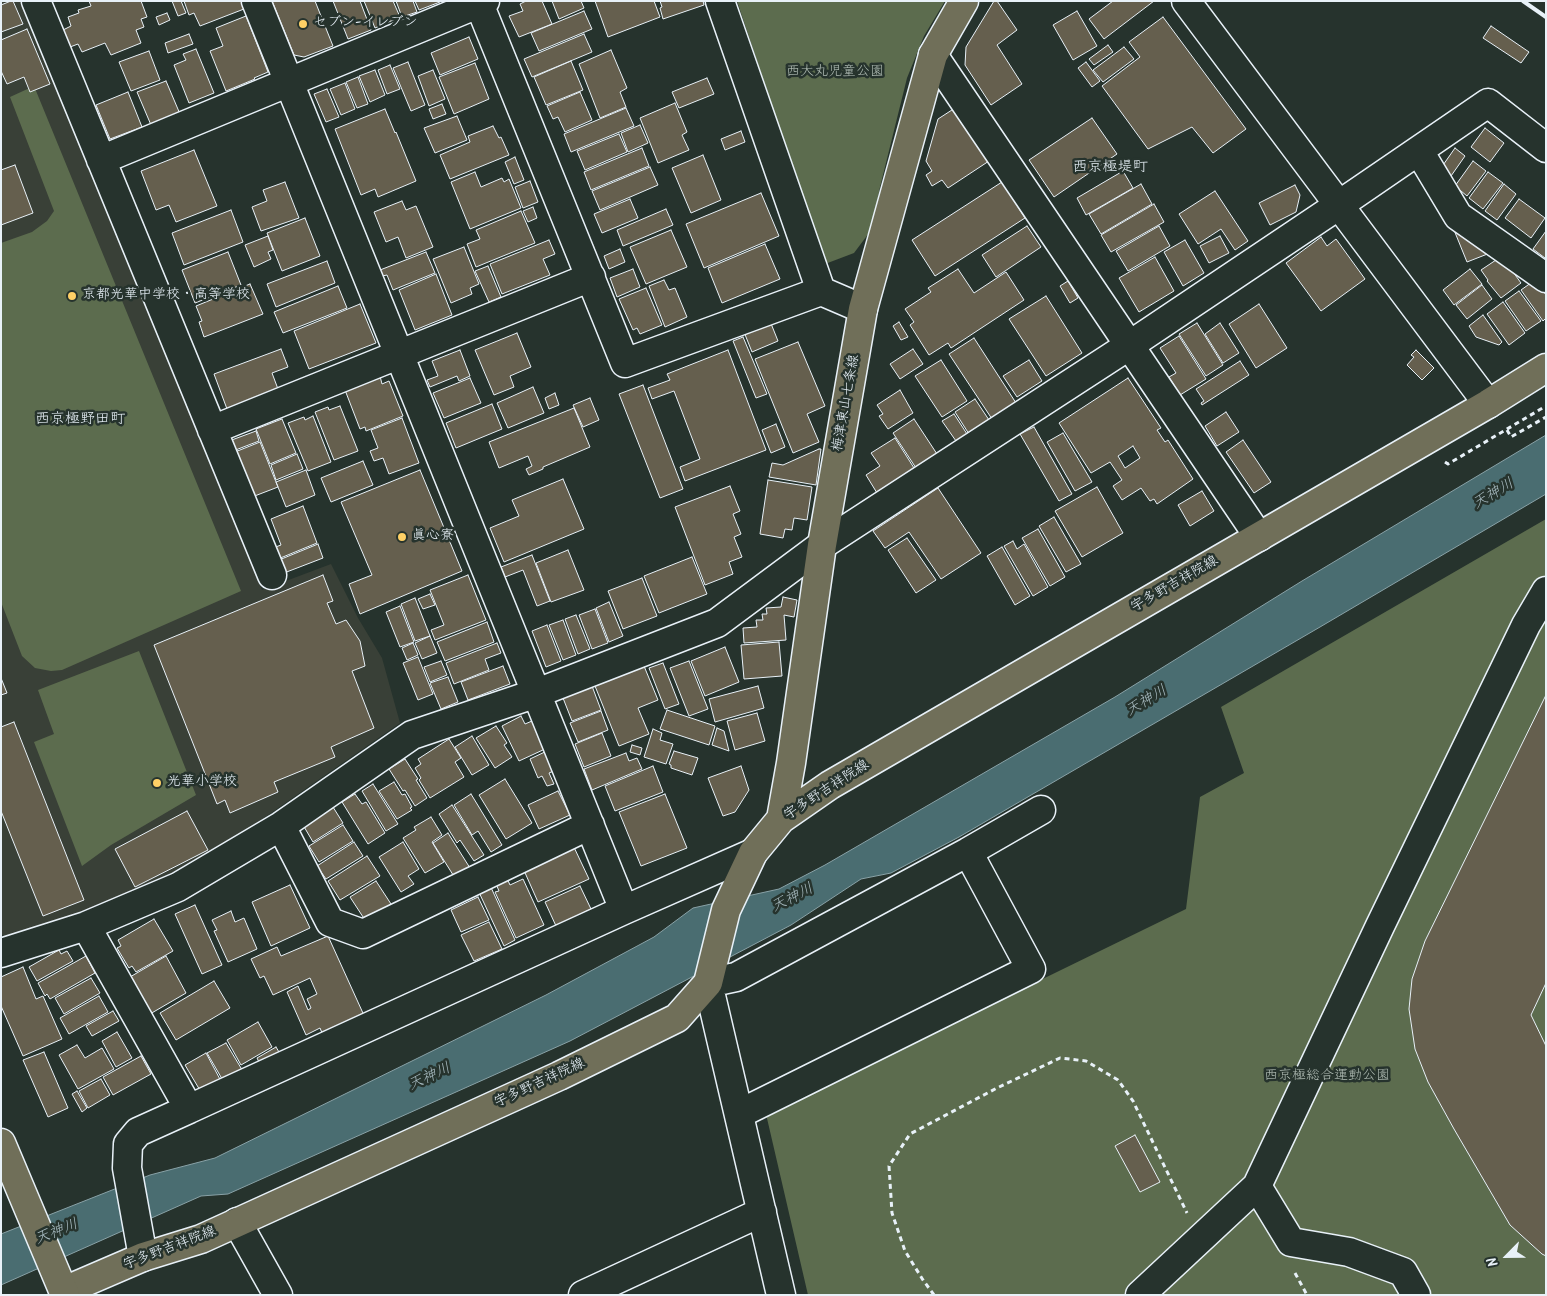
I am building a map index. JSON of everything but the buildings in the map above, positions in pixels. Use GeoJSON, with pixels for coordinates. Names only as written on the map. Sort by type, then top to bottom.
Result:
{"type":"FeatureCollection","features":[{"type":"Feature","properties":{"kind":"main road","name":"梅津東山七条線"},"geometry":{"type":"LineString","coordinates":[[781,819],[791,763],[822,544],[863,309],[932,55],[964,1]]}},
{"type":"Feature","properties":{"kind":"main road","name":"宇多野吉祥院線"},"geometry":{"type":"LineString","coordinates":[[60,1289],[142,1250],[201,1239],[558,1076],[678,1018],[708,983],[726,910],[753,852],[781,819],[830,785],[1488,404],[1546,368]]}},
{"type":"Feature","properties":{"kind":"main road"},"geometry":{"type":"LineString","coordinates":[[1,1143],[60,1289]]}},
{"type":"Feature","properties":{"kind":"street"},"geometry":{"type":"LineString","coordinates":[[36,1],[272,575]]}},
{"type":"Feature","properties":{"kind":"street"},"geometry":{"type":"LineString","coordinates":[[256,1],[624,910]]}},
{"type":"Feature","properties":{"kind":"street"},"geometry":{"type":"LineString","coordinates":[[720,1],[821,291]]}},
{"type":"Feature","properties":{"kind":"street"},"geometry":{"type":"LineString","coordinates":[[1186,1],[1488,404]]}},
{"type":"Feature","properties":{"kind":"street"},"geometry":{"type":"LineString","coordinates":[[101,160],[481,2],[626,362],[821,291],[863,309]]}},
{"type":"Feature","properties":{"kind":"street"},"geometry":{"type":"LineString","coordinates":[[932,55],[1259,537]]}},
{"type":"Feature","properties":{"kind":"street"},"geometry":{"type":"LineString","coordinates":[[1,953],[86,926],[178,887],[281,826],[412,735],[537,693],[717,623],[822,544],[1130,346],[1488,103],[1546,148]]}},
{"type":"Feature","properties":{"kind":"street"},"geometry":{"type":"LineString","coordinates":[[1418,151],[1458,216],[1546,278]]}},
{"type":"Feature","properties":{"kind":"street"},"geometry":{"type":"LineString","coordinates":[[212,430],[591,277]]}},
{"type":"Feature","properties":{"kind":"street"},"geometry":{"type":"LineString","coordinates":[[1140,1295],[1258,1186],[1380,926],[1513,651],[1546,591]]}},
{"type":"Feature","properties":{"kind":"street"},"geometry":{"type":"LineString","coordinates":[[780,1294],[708,983],[736,977],[968,852],[1041,810]]}},
{"type":"Feature","properties":{"kind":"street"},"geometry":{"type":"LineString","coordinates":[[281,826],[330,922],[363,934],[590,824]]}},
{"type":"Feature","properties":{"kind":"street"},"geometry":{"type":"LineString","coordinates":[[142,1250],[127,1168],[128,1144],[138,1132],[753,852]]}},
{"type":"Feature","properties":{"kind":"street"},"geometry":{"type":"LineString","coordinates":[[739,1114],[1031,969],[968,852]]}},
{"type":"Feature","properties":{"kind":"street"},"geometry":{"type":"LineString","coordinates":[[86,926],[189,1109]]}},
{"type":"Feature","properties":{"kind":"street"},"geometry":{"type":"LineString","coordinates":[[1258,1186],[1292,1242],[1349,1252],[1403,1272],[1416,1295]]}},
{"type":"Feature","properties":{"kind":"street"},"geometry":{"type":"LineString","coordinates":[[583,1295],[762,1212]]}},
{"type":"Feature","properties":{"kind":"street"},"geometry":{"type":"LineString","coordinates":[[237,1222],[278,1295]]}},
{"type":"Feature","properties":{"kind":"path"},"geometry":{"type":"LineString","coordinates":[[1507,430],[1512,437],[1546,417]]}},
{"type":"Feature","properties":{"kind":"path"},"geometry":{"type":"LineString","coordinates":[[934,1295],[905,1251],[892,1213],[889,1166],[910,1134],[997,1088],[1060,1058],[1086,1062],[1118,1080],[1136,1107],[1200,1240]]}},
{"type":"Feature","properties":{"kind":"shaded area"},"geometry":{"type":"Polygon","coordinates":[[[1,1],[23,1],[262,590],[331,564],[358,618],[382,658],[400,723],[228,843],[136,894],[8,938],[1,934],[1,1]]]}},
{"type":"Feature","properties":{"kind":"green space","name":"西大丸児童公園"},"geometry":{"type":"Polygon","coordinates":[[[737,1],[945,1],[924,36],[907,78],[880,187],[872,229],[854,253],[825,264],[737,1]]]}},
{"type":"Feature","properties":{"kind":"green space","name":"京都光華中学校・高等学校"},"geometry":{"type":"Polygon","coordinates":[[[34,86],[241,591],[62,670],[51,671],[35,668],[22,656],[1,602],[1,243],[32,232],[47,221],[54,211],[10,97],[34,86]]]}},
{"type":"Feature","properties":{"kind":"green space","name":"西京極総合運動公園"},"geometry":{"type":"Polygon","coordinates":[[[1546,519],[1546,1295],[808,1295],[766,1114],[1186,909],[1200,797],[1244,773],[1221,707],[1546,519]]]}},
{"type":"Feature","properties":{"kind":"green space"},"geometry":{"type":"Polygon","coordinates":[[[139,651],[196,795],[111,845],[82,866],[34,742],[54,734],[38,690],[139,651]]]}},
{"type":"Feature","properties":{"kind":"water","name":"天神川"},"geometry":{"type":"Polygon","coordinates":[[[1546,435],[1546,494],[959,837],[891,873],[861,879],[791,925],[570,1041],[228,1194],[201,1196],[1,1285],[1,1234],[150,1175],[215,1158],[546,995],[654,937],[693,908],[779,889],[825,865],[1115,697],[1302,581],[1546,435]]]}},
{"type":"Feature","properties":{"kind":"railway"},"geometry":{"type":"LineString","coordinates":[[1523,1],[1546,17]]}},
{"type":"Feature","properties":{"kind":"place","name":"セブン-イレブン"},"geometry":{"type":"Point","coordinates":[303,24]}},
{"type":"Feature","properties":{"kind":"place","name":"京都光華中学校・高等学校"},"geometry":{"type":"Point","coordinates":[72,296]}},
{"type":"Feature","properties":{"kind":"place","name":"眞心寮"},"geometry":{"type":"Point","coordinates":[402,537]}},
{"type":"Feature","properties":{"kind":"place","name":"光華小学校"},"geometry":{"type":"Point","coordinates":[157,783]}},
{"type":"Feature","properties":{"kind":"district","name":"西京極堤町"},"geometry":{"type":"Point","coordinates":[1110,168]}},
{"type":"Feature","properties":{"kind":"district","name":"西京極野田町"},"geometry":{"type":"Point","coordinates":[80,420]}}]}
